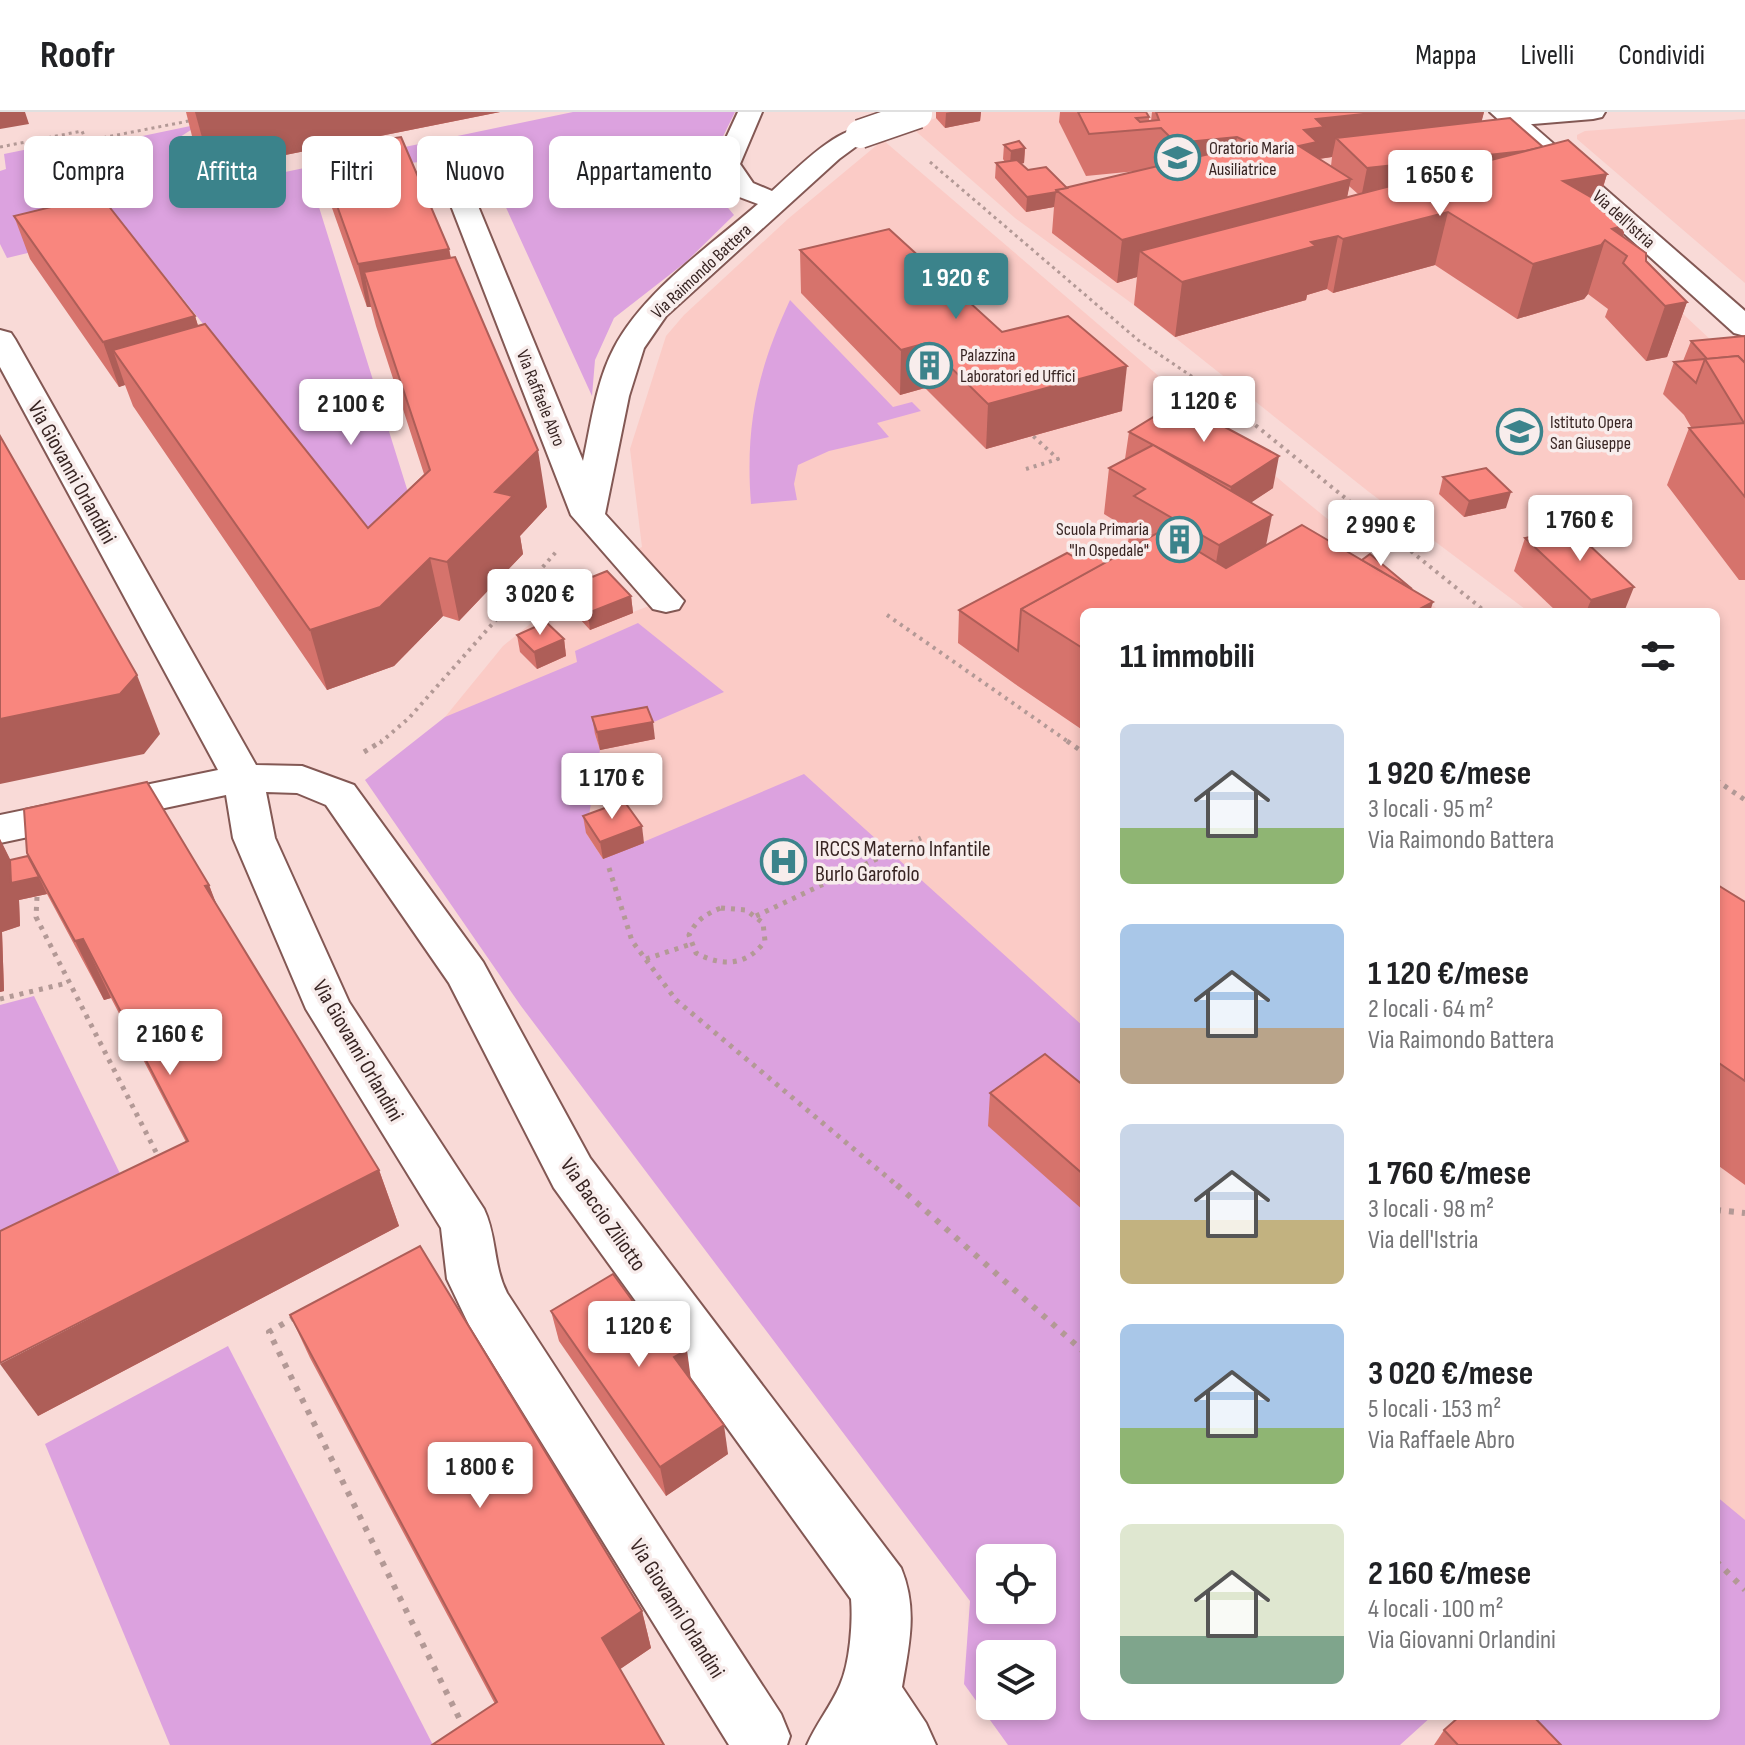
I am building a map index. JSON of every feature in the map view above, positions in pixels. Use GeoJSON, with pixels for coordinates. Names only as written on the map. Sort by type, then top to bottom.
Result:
{"type":"FeatureCollection","features":[{"type":"Feature","properties":{"kind":"street"},"geometry":{"type":"LineString","coordinates":[[750,112],[727,164],[743,189],[776,202]]}},
{"type":"Feature","properties":{"kind":"street"},"geometry":{"type":"LineString","coordinates":[[1506,115],[1593,112]]}},
{"type":"Feature","properties":{"kind":"street","name":"Via Raimondo Battera"},"geometry":{"type":"LineString","coordinates":[[588,515],[613,396],[629,348],[655,310],[843,144],[860,134],[921,113]]}},
{"type":"Feature","properties":{"kind":"street","name":"Via dell'Istria"},"geometry":{"type":"LineString","coordinates":[[1506,115],[1745,327]]}},
{"type":"Feature","properties":{"kind":"street","name":"Via Raffaele Abro"},"geometry":{"type":"LineString","coordinates":[[465,208],[588,515],[666,601]]}},
{"type":"Feature","properties":{"kind":"street","name":"Via Giovanni Orlandini"},"geometry":{"type":"LineString","coordinates":[[0,339],[243,778],[254,838],[329,1009],[466,1224],[473,1279],[488,1309],[759,1736]]}},
{"type":"Feature","properties":{"kind":"street"},"geometry":{"type":"LineString","coordinates":[[0,829],[243,778],[302,780]]}},
{"type":"Feature","properties":{"kind":"street","name":"Via Baccio Ziliotto"},"geometry":{"type":"LineString","coordinates":[[302,780],[340,795],[467,974],[572,1173],[880,1589],[883,1619],[870,1694]]}},
{"type":"Feature","properties":{"kind":"street"},"geometry":{"type":"LineString","coordinates":[[839,1745],[870,1694],[904,1745]]}},
{"type":"Feature","properties":{"kind":"path"},"geometry":{"type":"LineString","coordinates":[[0,147],[82,131],[86,141],[194,120]]}},
{"type":"Feature","properties":{"kind":"path"},"geometry":{"type":"LineString","coordinates":[[920,154],[1138,340],[1230,402],[1481,608]]}},
{"type":"Feature","properties":{"kind":"path"},"geometry":{"type":"LineString","coordinates":[[1026,469],[1058,459],[1033,436]]}},
{"type":"Feature","properties":{"kind":"path"},"geometry":{"type":"LineString","coordinates":[[302,780],[378,745],[409,718],[562,545]]}},
{"type":"Feature","properties":{"kind":"path"},"geometry":{"type":"LineString","coordinates":[[887,615],[1080,750]]}},
{"type":"Feature","properties":{"kind":"path"},"geometry":{"type":"LineString","coordinates":[[1720,783],[1745,800]]}},
{"type":"Feature","properties":{"kind":"path"},"geometry":{"type":"LineString","coordinates":[[756,916],[921,838]]}},
{"type":"Feature","properties":{"kind":"path"},"geometry":{"type":"LineString","coordinates":[[609,868],[632,941],[676,1000],[847,1140],[1080,1348]]}},
{"type":"Feature","properties":{"kind":"path"},"geometry":{"type":"LineString","coordinates":[[37,897],[36,917],[161,1162]]}},
{"type":"Feature","properties":{"kind":"path"},"geometry":{"type":"LineString","coordinates":[[733,909],[756,916],[763,923],[765,941],[752,957],[728,964],[716,963],[696,953],[691,944],[689,935],[693,926],[709,912],[733,909]]}},
{"type":"Feature","properties":{"kind":"path"},"geometry":{"type":"LineString","coordinates":[[646,959],[691,944]]}},
{"type":"Feature","properties":{"kind":"path"},"geometry":{"type":"LineString","coordinates":[[0,999],[67,983]]}},
{"type":"Feature","properties":{"kind":"path"},"geometry":{"type":"LineString","coordinates":[[1720,1210],[1745,1213]]}},
{"type":"Feature","properties":{"kind":"path"},"geometry":{"type":"LineString","coordinates":[[309,1310],[269,1332],[468,1737]]}},
{"type":"Feature","properties":{"kind":"path"},"geometry":{"type":"LineString","coordinates":[[1720,1565],[1745,1590]]}},
{"type":"Feature","properties":{"kind":"shaded area"},"geometry":{"type":"Polygon","coordinates":[[[573,112],[735,112],[723,136],[549,136],[549,208],[728,208],[734,215],[686,262],[614,318],[595,360],[592,396],[506,208],[533,208],[533,136],[458,136],[573,112]]]}},
{"type":"Feature","properties":{"kind":"shaded area","name":"Istituto Opera San Giuseppe"},"geometry":{"type":"Polygon","coordinates":[[[953,112],[1461,112],[1538,178],[1745,372],[1745,1745],[1720,1720],[1720,608],[1524,608],[1369,492],[1134,305],[1015,218],[911,127],[953,112]]]}},
{"type":"Feature","properties":{"kind":"shaded area"},"geometry":{"type":"Polygon","coordinates":[[[1745,119],[1745,283],[1577,139],[1577,135],[1585,131],[1745,119]]]}},
{"type":"Feature","properties":{"kind":"shaded area"},"geometry":{"type":"Polygon","coordinates":[[[200,124],[182,136],[169,136],[169,208],[286,208],[286,172],[302,168],[302,208],[319,208],[417,521],[390,557],[127,229],[7,258],[0,244],[0,171],[6,169],[4,154],[24,150],[24,208],[153,208],[153,136],[142,136],[200,124]]]}},
{"type":"Feature","properties":{"kind":"shaded area","name":"IRCCS Materno Infantile Burlo Garofolo"},"geometry":{"type":"Polygon","coordinates":[[[883,140],[1286,485],[1436,608],[1080,608],[1080,1620],[1056,1614],[1056,1544],[981,1544],[445,717],[503,646],[591,574],[633,612],[681,594],[633,551],[642,547],[630,449],[666,336],[684,315],[789,218],[883,140]]]}},
{"type":"Feature","properties":{"kind":"shaded area"},"geometry":{"type":"Polygon","coordinates":[[[417,144],[417,162],[401,165],[401,148],[417,144]]]}},
{"type":"Feature","properties":{"kind":"shaded area"},"geometry":{"type":"Polygon","coordinates":[[[790,300],[893,407],[912,402],[921,411],[877,423],[889,437],[829,451],[798,465],[794,484],[797,500],[751,504],[750,449],[756,399],[769,351],[790,300]]]}},
{"type":"Feature","properties":{"kind":"shaded area"},"geometry":{"type":"Polygon","coordinates":[[[638,623],[724,692],[649,724],[595,734],[600,750],[586,833],[603,859],[804,774],[1080,1023],[1080,1720],[1428,1720],[1400,1745],[1008,1745],[990,1720],[1056,1720],[1056,1640],[976,1640],[976,1701],[964,1684],[970,1601],[521,1006],[365,780],[445,717],[577,662],[575,651],[638,623]]]}},
{"type":"Feature","properties":{"kind":"shaded area"},"geometry":{"type":"Polygon","coordinates":[[[34,996],[127,1188],[0,1244],[0,1005],[34,996]]]}},
{"type":"Feature","properties":{"kind":"shaded area"},"geometry":{"type":"Polygon","coordinates":[[[228,1346],[433,1745],[170,1745],[45,1444],[228,1346]]]}},
{"type":"Feature","properties":{"kind":"shaded area"},"geometry":{"type":"Polygon","coordinates":[[[1720,1499],[1745,1520],[1745,1745],[1549,1745],[1525,1720],[1720,1720],[1720,1499]]]}},
{"type":"Feature","properties":{"kind":"building"},"geometry":{"type":"Polygon","coordinates":[[[1078,112],[1146,112],[1149,117],[1136,118],[1140,122],[1159,120],[1156,112],[1382,112],[1316,119],[1324,127],[1304,130],[1317,142],[1299,146],[1351,179],[1122,240],[1056,190],[1252,144],[1237,137],[1176,143],[1161,128],[1089,134],[1078,112]]]}},
{"type":"Feature","properties":{"kind":"building"},"geometry":{"type":"Polygon","coordinates":[[[1510,118],[1543,147],[1367,168],[1336,138],[1510,118]]]}},
{"type":"Feature","properties":{"kind":"building"},"geometry":{"type":"Polygon","coordinates":[[[401,137],[417,174],[417,208],[431,208],[449,249],[358,264],[338,208],[401,208],[401,137]]]}},
{"type":"Feature","properties":{"kind":"building"},"geometry":{"type":"Polygon","coordinates":[[[1568,140],[1607,174],[1563,181],[1608,207],[1601,210],[1626,225],[1612,229],[1646,253],[1646,261],[1687,302],[1665,306],[1623,263],[1627,256],[1605,240],[1601,245],[1533,264],[1448,212],[1343,239],[1338,236],[1311,242],[1316,246],[1182,282],[1140,251],[1568,140]]]}},
{"type":"Feature","properties":{"kind":"building"},"geometry":{"type":"Polygon","coordinates":[[[1019,141],[1025,148],[1011,151],[1004,145],[1019,141]]]}},
{"type":"Feature","properties":{"kind":"building"},"geometry":{"type":"Polygon","coordinates":[[[1017,160],[1028,170],[1046,167],[1067,188],[1027,197],[996,163],[1017,160]]]}},
{"type":"Feature","properties":{"kind":"building"},"geometry":{"type":"Polygon","coordinates":[[[47,208],[110,208],[195,316],[103,342],[14,216],[47,208]]]}},
{"type":"Feature","properties":{"kind":"building"},"geometry":{"type":"Polygon","coordinates":[[[889,229],[1002,332],[1068,316],[1127,366],[988,404],[926,343],[901,350],[800,250],[889,229]]]}},
{"type":"Feature","properties":{"kind":"building"},"geometry":{"type":"Polygon","coordinates":[[[455,257],[538,450],[495,492],[513,496],[447,562],[430,558],[380,607],[310,630],[113,350],[205,324],[368,528],[430,470],[364,272],[455,257]]]}},
{"type":"Feature","properties":{"kind":"building"},"geometry":{"type":"Polygon","coordinates":[[[1745,336],[1745,363],[1738,356],[1707,359],[1691,341],[1745,336]]]}},
{"type":"Feature","properties":{"kind":"building"},"geometry":{"type":"Polygon","coordinates":[[[1738,356],[1745,363],[1745,497],[1689,428],[1744,423],[1705,359],[1738,356]]]}},
{"type":"Feature","properties":{"kind":"building"},"geometry":{"type":"Polygon","coordinates":[[[1705,359],[1696,383],[1674,362],[1705,359]]]}},
{"type":"Feature","properties":{"kind":"building"},"geometry":{"type":"Polygon","coordinates":[[[1178,402],[1279,456],[1231,487],[1129,432],[1178,402]]]}},
{"type":"Feature","properties":{"kind":"building"},"geometry":{"type":"Polygon","coordinates":[[[0,436],[137,675],[120,694],[0,719],[0,436]]]}},
{"type":"Feature","properties":{"kind":"building"},"geometry":{"type":"Polygon","coordinates":[[[1153,445],[1272,515],[1219,545],[1134,496],[1145,489],[1109,468],[1153,445]]]}},
{"type":"Feature","properties":{"kind":"building"},"geometry":{"type":"Polygon","coordinates":[[[1486,468],[1511,492],[1469,501],[1443,477],[1486,468]]]}},
{"type":"Feature","properties":{"kind":"building"},"geometry":{"type":"Polygon","coordinates":[[[1302,525],[1433,602],[1422,608],[1080,608],[1080,646],[1021,609],[1163,530],[1226,568],[1302,525]]]}},
{"type":"Feature","properties":{"kind":"building"},"geometry":{"type":"Polygon","coordinates":[[[1571,528],[1634,587],[1591,600],[1525,538],[1571,528]]]}},
{"type":"Feature","properties":{"kind":"building"},"geometry":{"type":"Polygon","coordinates":[[[1092,551],[1121,554],[1021,609],[1018,651],[959,610],[1067,553],[1076,558],[1092,551]]]}},
{"type":"Feature","properties":{"kind":"building"},"geometry":{"type":"Polygon","coordinates":[[[1370,554],[1412,589],[1362,560],[1370,554]]]}},
{"type":"Feature","properties":{"kind":"building"},"geometry":{"type":"Polygon","coordinates":[[[607,571],[631,596],[588,613],[565,588],[607,571]]]}},
{"type":"Feature","properties":{"kind":"building"},"geometry":{"type":"Polygon","coordinates":[[[546,622],[564,639],[534,652],[517,635],[546,622]]]}},
{"type":"Feature","properties":{"kind":"building"},"geometry":{"type":"Polygon","coordinates":[[[647,707],[653,722],[597,732],[592,717],[647,707]]]}},
{"type":"Feature","properties":{"kind":"building"},"geometry":{"type":"Polygon","coordinates":[[[147,782],[209,885],[205,886],[379,1170],[0,1363],[0,1231],[188,1141],[83,939],[75,941],[27,853],[24,809],[147,782]]]}},
{"type":"Feature","properties":{"kind":"building"},"geometry":{"type":"Polygon","coordinates":[[[624,801],[642,826],[600,842],[583,816],[624,801]]]}},
{"type":"Feature","properties":{"kind":"building"},"geometry":{"type":"Polygon","coordinates":[[[28,856],[39,877],[11,883],[10,860],[28,856]]]}},
{"type":"Feature","properties":{"kind":"building"},"geometry":{"type":"Polygon","coordinates":[[[1720,886],[1745,902],[1745,1081],[1720,1064],[1720,886]]]}},
{"type":"Feature","properties":{"kind":"building"},"geometry":{"type":"Polygon","coordinates":[[[1045,1054],[1080,1083],[1080,1172],[990,1093],[1045,1054]]]}},
{"type":"Feature","properties":{"kind":"building"},"geometry":{"type":"Polygon","coordinates":[[[420,1246],[642,1611],[602,1638],[664,1745],[432,1745],[497,1702],[290,1315],[420,1246]]]}},
{"type":"Feature","properties":{"kind":"building"},"geometry":{"type":"Polygon","coordinates":[[[613,1274],[651,1326],[664,1319],[687,1350],[674,1357],[724,1425],[660,1467],[551,1311],[613,1274]]]}},
{"type":"Feature","properties":{"kind":"building"},"geometry":{"type":"Polygon","coordinates":[[[1455,1720],[1537,1720],[1561,1745],[1458,1745],[1444,1730],[1455,1720]]]}},
{"type":"Feature","properties":{"kind":"place","name":"Oratorio Maria Ausiliatrice"},"geometry":{"type":"Point","coordinates":[1178,158]}},
{"type":"Feature","properties":{"kind":"place","name":"Palazzina Laboratori ed Uffici"},"geometry":{"type":"Point","coordinates":[929,365]}},
{"type":"Feature","properties":{"kind":"place","name":"Istituto Opera San Giuseppe"},"geometry":{"type":"Point","coordinates":[1519,432]}},
{"type":"Feature","properties":{"kind":"place","name":"Scuola Primaria \"In Ospedale\""},"geometry":{"type":"Point","coordinates":[1180,539]}},
{"type":"Feature","properties":{"kind":"place","name":"IRCCS Materno Infantile Burlo Garofolo"},"geometry":{"type":"Point","coordinates":[784,861]}}]}
